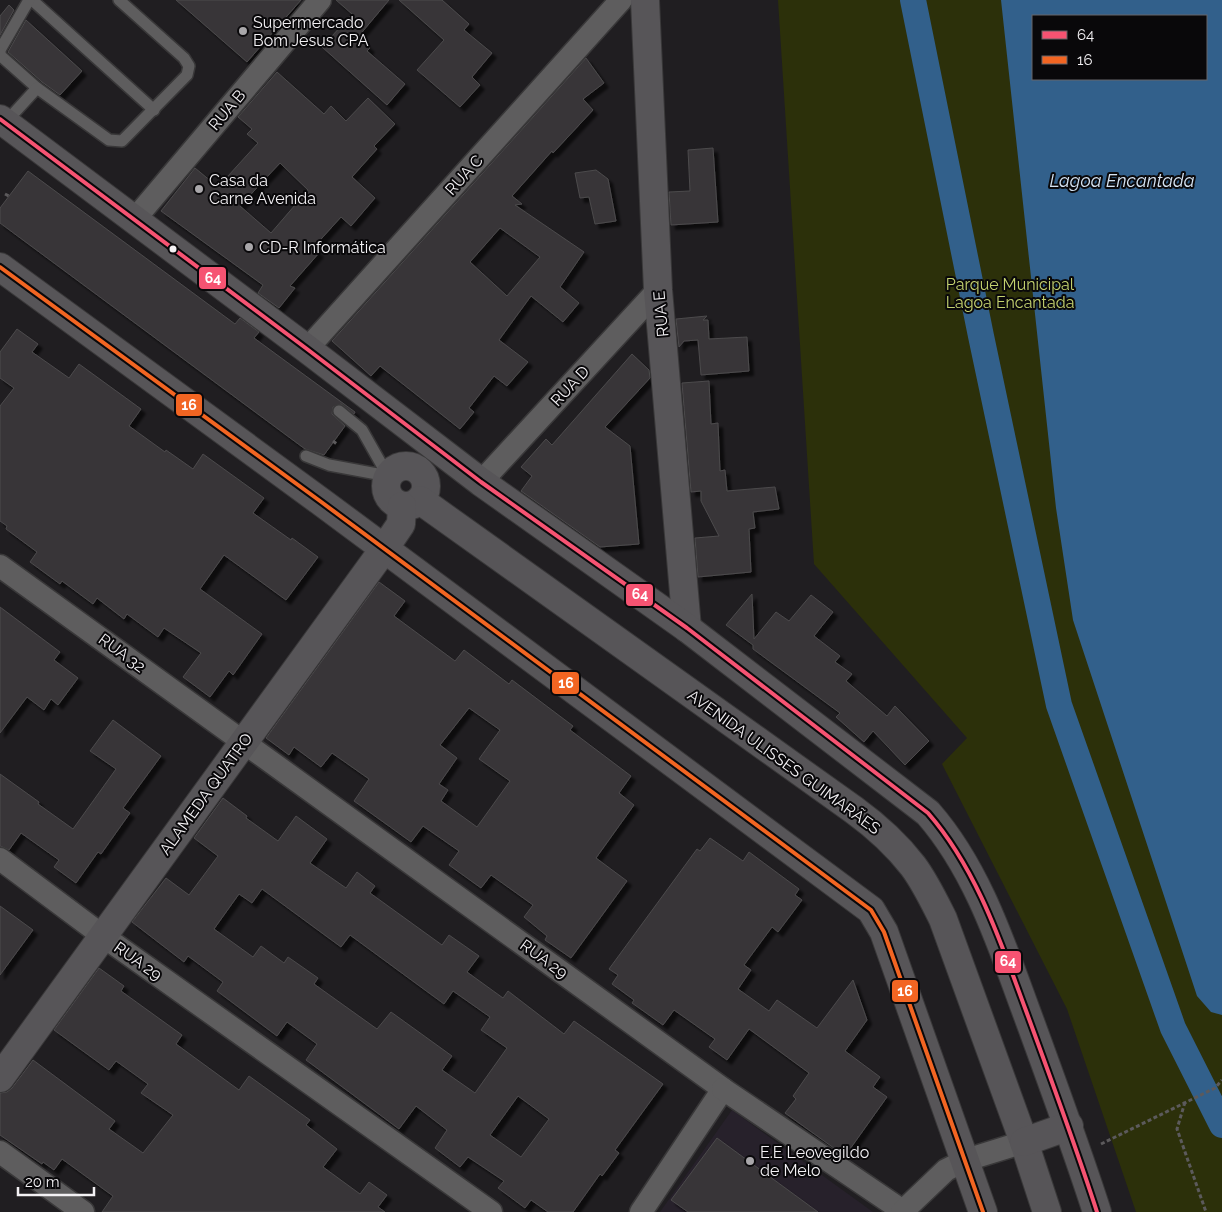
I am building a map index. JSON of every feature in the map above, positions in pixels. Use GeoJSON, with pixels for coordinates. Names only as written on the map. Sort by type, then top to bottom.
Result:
{"type":"FeatureCollection","features":[{"type":"Feature","properties":{"kind":"main road","name":"RUA E"},"geometry":{"type":"LineString","coordinates":[[645,0],[658,290],[687,628]]}},
{"type":"Feature","properties":{"kind":"main road"},"geometry":{"type":"LineString","coordinates":[[2,121],[481,482],[687,628],[928,813],[943,830],[976,885],[1011,970],[1069,1126],[1097,1212]]}},
{"type":"Feature","properties":{"kind":"main road"},"geometry":{"type":"LineString","coordinates":[[0,267],[835,881],[871,910],[884,932],[983,1212]]}},
{"type":"Feature","properties":{"kind":"main road"},"geometry":{"type":"LineString","coordinates":[[411,503],[391,500],[387,495],[386,489],[388,476],[392,471],[405,466],[411,467],[420,473],[438,450]]}},
{"type":"Feature","properties":{"kind":"main road","name":"ALAMEDA QUATRO"},"geometry":{"type":"LineString","coordinates":[[0,1078],[384,549],[401,524],[411,503],[426,488],[425,481],[420,473]]}},
{"type":"Feature","properties":{"kind":"main road","name":"AVENIDA ULISSES GUIMARÃES"},"geometry":{"type":"LineString","coordinates":[[411,503],[854,810],[885,835],[913,866],[927,887],[943,919],[1024,1142],[1047,1212]]}},
{"type":"Feature","properties":{"kind":"main road"},"geometry":{"type":"LineString","coordinates":[[1024,1142],[1069,1126]]}},
{"type":"Feature","properties":{"kind":"street","name":"RUA B"},"geometry":{"type":"LineString","coordinates":[[134,220],[320,0]]}},
{"type":"Feature","properties":{"kind":"street","name":"RUA C"},"geometry":{"type":"LineString","coordinates":[[307,349],[621,0]]}},
{"type":"Feature","properties":{"kind":"street","name":"RUA D"},"geometry":{"type":"LineString","coordinates":[[481,482],[658,290]]}},
{"type":"Feature","properties":{"kind":"street","name":"RUA 32"},"geometry":{"type":"LineString","coordinates":[[0,566],[244,741]]}},
{"type":"Feature","properties":{"kind":"street","name":"RUA 29"},"geometry":{"type":"LineString","coordinates":[[244,741],[724,1089],[902,1212]]}},
{"type":"Feature","properties":{"kind":"street"},"geometry":{"type":"LineString","coordinates":[[0,859],[103,936]]}},
{"type":"Feature","properties":{"kind":"street","name":"RUA 29"},"geometry":{"type":"LineString","coordinates":[[103,936],[491,1212]]}},
{"type":"Feature","properties":{"kind":"street"},"geometry":{"type":"LineString","coordinates":[[641,1212],[724,1089]]}},
{"type":"Feature","properties":{"kind":"street"},"geometry":{"type":"LineString","coordinates":[[902,1212],[946,1170],[966,1160],[1024,1142]]}},
{"type":"Feature","properties":{"kind":"street"},"geometry":{"type":"LineString","coordinates":[[0,1152],[83,1212]]}},
{"type":"Feature","properties":{"kind":"lane"},"geometry":{"type":"LineString","coordinates":[[119,0],[184,58],[189,66],[187,75],[154,110],[122,141],[109,140],[37,88],[0,56],[0,52],[31,0],[154,110]]}},
{"type":"Feature","properties":{"kind":"lane"},"geometry":{"type":"LineString","coordinates":[[2,121],[37,88]]}},
{"type":"Feature","properties":{"kind":"lane"},"geometry":{"type":"LineString","coordinates":[[339,411],[362,430],[388,476]]}},
{"type":"Feature","properties":{"kind":"lane"},"geometry":{"type":"LineString","coordinates":[[306,456],[329,465],[388,476]]}},
{"type":"Feature","properties":{"kind":"path"},"geometry":{"type":"LineString","coordinates":[[5,194],[9,196]]}},
{"type":"Feature","properties":{"kind":"path"},"geometry":{"type":"LineString","coordinates":[[333,441],[338,445]]}},
{"type":"Feature","properties":{"kind":"path"},"geometry":{"type":"LineString","coordinates":[[1079,1156],[1215,1088],[1222,1080]]}},
{"type":"Feature","properties":{"kind":"path"},"geometry":{"type":"LineString","coordinates":[[1186,1101],[1177,1128],[1206,1212]]}},
{"type":"Feature","properties":{"kind":"shaded area","name":"E.E Leovegildo de Melo"},"geometry":{"type":"Polygon","coordinates":[[[732,1110],[873,1212],[660,1212],[732,1110]]]}},
{"type":"Feature","properties":{"kind":"green space","name":"Parque Municipal Lagoa Encantada"},"geometry":{"type":"Polygon","coordinates":[[[778,0],[1222,0],[1222,1212],[1136,1212],[1067,1009],[942,764],[967,738],[814,564],[778,0]]]}},
{"type":"Feature","properties":{"kind":"water","name":"Lagoa Encantada"},"geometry":{"type":"Polygon","coordinates":[[[1001,0],[1222,0],[1222,1015],[1211,1012],[1197,996],[1073,620],[1056,508],[1001,0]]]}},
{"type":"Feature","properties":{"kind":"building","name":"Supermercado Bom Jesus CPA"},"geometry":{"type":"Polygon","coordinates":[[[176,0],[301,0],[247,62],[176,0]]]}},
{"type":"Feature","properties":{"kind":"building"},"geometry":{"type":"Polygon","coordinates":[[[336,0],[389,0],[358,37],[370,48],[367,51],[405,84],[387,105],[322,47],[352,14],[336,0]]]}},
{"type":"Feature","properties":{"kind":"building"},"geometry":{"type":"Polygon","coordinates":[[[399,0],[442,0],[469,24],[464,30],[492,53],[472,77],[480,85],[460,107],[417,70],[444,40],[399,0]]]}},
{"type":"Feature","properties":{"kind":"building"},"geometry":{"type":"Polygon","coordinates":[[[9,5],[14,10],[0,35],[0,16],[9,5]]]}},
{"type":"Feature","properties":{"kind":"building"},"geometry":{"type":"Polygon","coordinates":[[[26,20],[82,71],[60,95],[8,52],[26,20]]]}},
{"type":"Feature","properties":{"kind":"building"},"geometry":{"type":"Polygon","coordinates":[[[586,58],[604,83],[583,99],[593,110],[553,153],[552,151],[512,196],[522,204],[515,205],[584,252],[560,287],[579,303],[563,322],[531,296],[499,340],[528,362],[507,386],[494,376],[469,408],[474,412],[460,429],[380,366],[371,376],[332,341],[586,58]],[[500,228],[470,262],[507,296],[540,257],[500,228]]]}},
{"type":"Feature","properties":{"kind":"building"},"geometry":{"type":"Polygon","coordinates":[[[277,72],[324,114],[331,106],[346,121],[368,98],[395,124],[374,146],[377,149],[352,177],[375,198],[351,226],[341,217],[313,248],[319,253],[290,286],[295,288],[279,308],[258,293],[263,285],[161,211],[195,168],[218,187],[258,143],[247,134],[252,129],[238,117],[277,72]],[[280,163],[240,206],[271,233],[308,190],[280,163]]]}},
{"type":"Feature","properties":{"kind":"building"},"geometry":{"type":"Polygon","coordinates":[[[713,148],[718,222],[671,225],[669,192],[690,191],[688,150],[713,148]]]}},
{"type":"Feature","properties":{"kind":"building"},"geometry":{"type":"Polygon","coordinates":[[[596,170],[608,179],[616,221],[595,224],[589,197],[580,198],[575,173],[596,170]]]}},
{"type":"Feature","properties":{"kind":"building"},"geometry":{"type":"Polygon","coordinates":[[[28,171],[235,324],[240,318],[259,332],[254,338],[355,412],[354,414],[341,404],[333,407],[332,414],[345,426],[324,455],[305,449],[0,223],[0,208],[28,171]]]}},
{"type":"Feature","properties":{"kind":"building"},"geometry":{"type":"Polygon","coordinates":[[[707,316],[703,320],[708,320],[709,339],[747,337],[749,371],[701,375],[698,340],[684,341],[679,347],[676,319],[707,316]]]}},
{"type":"Feature","properties":{"kind":"building"},"geometry":{"type":"Polygon","coordinates":[[[17,329],[38,344],[32,352],[69,378],[79,364],[141,409],[129,426],[165,452],[166,450],[193,469],[203,454],[264,498],[253,513],[318,557],[286,600],[224,555],[200,589],[262,634],[233,675],[229,671],[210,697],[183,677],[201,653],[164,628],[158,637],[127,614],[124,619],[97,598],[93,604],[62,581],[60,584],[30,562],[37,552],[6,529],[7,526],[0,521],[0,406],[14,388],[0,378],[0,352],[17,329]]]}},
{"type":"Feature","properties":{"kind":"building"},"geometry":{"type":"Polygon","coordinates":[[[632,354],[649,370],[650,378],[605,427],[630,446],[639,544],[600,547],[521,491],[532,476],[521,467],[546,439],[552,445],[632,354]]]}},
{"type":"Feature","properties":{"kind":"building"},"geometry":{"type":"Polygon","coordinates":[[[709,381],[711,424],[718,423],[720,471],[725,470],[727,491],[775,487],[779,509],[753,512],[755,528],[749,529],[751,572],[698,577],[695,538],[719,536],[701,501],[701,491],[691,492],[682,383],[709,381]]]}},
{"type":"Feature","properties":{"kind":"building"},"geometry":{"type":"Polygon","coordinates":[[[379,582],[405,601],[394,616],[455,661],[464,650],[509,684],[512,680],[573,726],[570,730],[631,776],[619,793],[634,805],[596,858],[627,881],[571,958],[545,940],[547,936],[524,917],[533,905],[491,875],[481,888],[449,865],[459,851],[423,826],[411,842],[354,801],[369,779],[332,753],[321,767],[294,747],[289,755],[266,738],[379,582]],[[469,708],[440,745],[457,758],[439,784],[448,790],[441,801],[477,827],[510,781],[479,759],[500,730],[469,708]]]}},
{"type":"Feature","properties":{"kind":"building"},"geometry":{"type":"Polygon","coordinates":[[[752,594],[754,639],[776,612],[789,621],[811,595],[833,612],[814,636],[840,656],[835,662],[852,674],[846,681],[887,716],[895,706],[929,741],[905,765],[873,731],[864,742],[836,717],[840,713],[753,649],[753,645],[726,625],[752,594]]]}},
{"type":"Feature","properties":{"kind":"building"},"geometry":{"type":"Polygon","coordinates":[[[0,607],[60,652],[54,660],[78,678],[58,705],[51,699],[44,710],[27,697],[0,733],[0,607]]]}},
{"type":"Feature","properties":{"kind":"building"},"geometry":{"type":"Polygon","coordinates":[[[113,720],[161,756],[123,808],[130,813],[101,854],[98,852],[76,883],[54,867],[59,860],[21,833],[9,850],[0,846],[0,774],[73,829],[116,769],[90,751],[113,720]]]}},
{"type":"Feature","properties":{"kind":"building"},"geometry":{"type":"Polygon","coordinates":[[[223,798],[247,816],[246,818],[278,841],[296,816],[327,839],[310,863],[346,888],[357,872],[375,886],[370,893],[442,945],[449,935],[479,956],[467,972],[503,998],[508,991],[564,1034],[574,1021],[663,1084],[615,1150],[619,1153],[602,1176],[600,1174],[573,1212],[548,1212],[531,1200],[525,1208],[498,1188],[504,1181],[468,1157],[460,1167],[435,1148],[447,1130],[416,1106],[399,1129],[306,1060],[317,1044],[287,1022],[277,1036],[217,991],[223,982],[188,956],[184,962],[132,922],[166,878],[189,895],[218,856],[194,838],[223,798]],[[262,889],[252,903],[239,894],[214,929],[253,957],[261,946],[284,963],[288,957],[318,978],[314,984],[377,1029],[391,1012],[452,1056],[442,1070],[475,1093],[507,1048],[481,1030],[490,1017],[453,991],[444,1004],[350,935],[341,947],[262,889]],[[518,1096],[490,1135],[521,1157],[549,1119],[518,1096]]]}},
{"type":"Feature","properties":{"kind":"building"},"geometry":{"type":"Polygon","coordinates":[[[710,838],[743,861],[749,852],[799,889],[795,895],[802,900],[778,932],[772,927],[744,965],[751,970],[738,989],[769,1011],[777,1000],[817,1028],[853,980],[867,1020],[845,1051],[880,1077],[873,1087],[887,1097],[845,1156],[785,1113],[796,1099],[793,1096],[809,1073],[749,1029],[727,1060],[709,1047],[715,1039],[674,1010],[663,1025],[632,1003],[634,1000],[612,984],[618,975],[609,969],[697,849],[700,851],[710,838]]]}},
{"type":"Feature","properties":{"kind":"building"},"geometry":{"type":"Polygon","coordinates":[[[0,906],[33,930],[0,975],[0,906]]]}},
{"type":"Feature","properties":{"kind":"building"},"geometry":{"type":"Polygon","coordinates":[[[99,968],[124,986],[121,991],[182,1035],[176,1044],[239,1090],[249,1076],[310,1120],[306,1125],[337,1149],[323,1167],[360,1194],[369,1182],[387,1195],[378,1207],[385,1212],[102,1212],[113,1196],[62,1159],[54,1170],[0,1135],[0,1093],[7,1092],[12,1088],[33,1060],[115,1121],[109,1129],[143,1153],[173,1115],[141,1093],[148,1084],[116,1061],[109,1070],[54,1030],[99,968]]]}},
{"type":"Feature","properties":{"kind":"building"},"geometry":{"type":"Polygon","coordinates":[[[717,1138],[818,1212],[688,1212],[671,1200],[717,1138]]]}},
{"type":"Feature","properties":{"kind":"waterway"},"geometry":{"type":"LineString","coordinates":[[913,0],[981,336],[1059,705],[1173,1028],[1222,1125]]}},
{"type":"Feature","properties":{"kind":"transit line","name":"64"},"geometry":{"type":"LineString","coordinates":[[0,119],[481,482],[687,628],[928,813],[960,857],[996,931],[1053,1084],[1097,1212]]}},
{"type":"Feature","properties":{"kind":"transit line","name":"16"},"geometry":{"type":"LineString","coordinates":[[0,267],[320,501],[871,910],[884,932],[983,1212]]}},
{"type":"Feature","properties":{"kind":"place","name":"Supermercado Bom Jesus CPA"},"geometry":{"type":"Point","coordinates":[243,31]}},
{"type":"Feature","properties":{"kind":"place","name":"Casa da Carne Avenida"},"geometry":{"type":"Point","coordinates":[199,189]}},
{"type":"Feature","properties":{"kind":"place","name":"CD-R Informática"},"geometry":{"type":"Point","coordinates":[249,247]}},
{"type":"Feature","properties":{"kind":"place","name":"E.E Leovegildo de Melo"},"geometry":{"type":"Point","coordinates":[750,1161]}}]}
